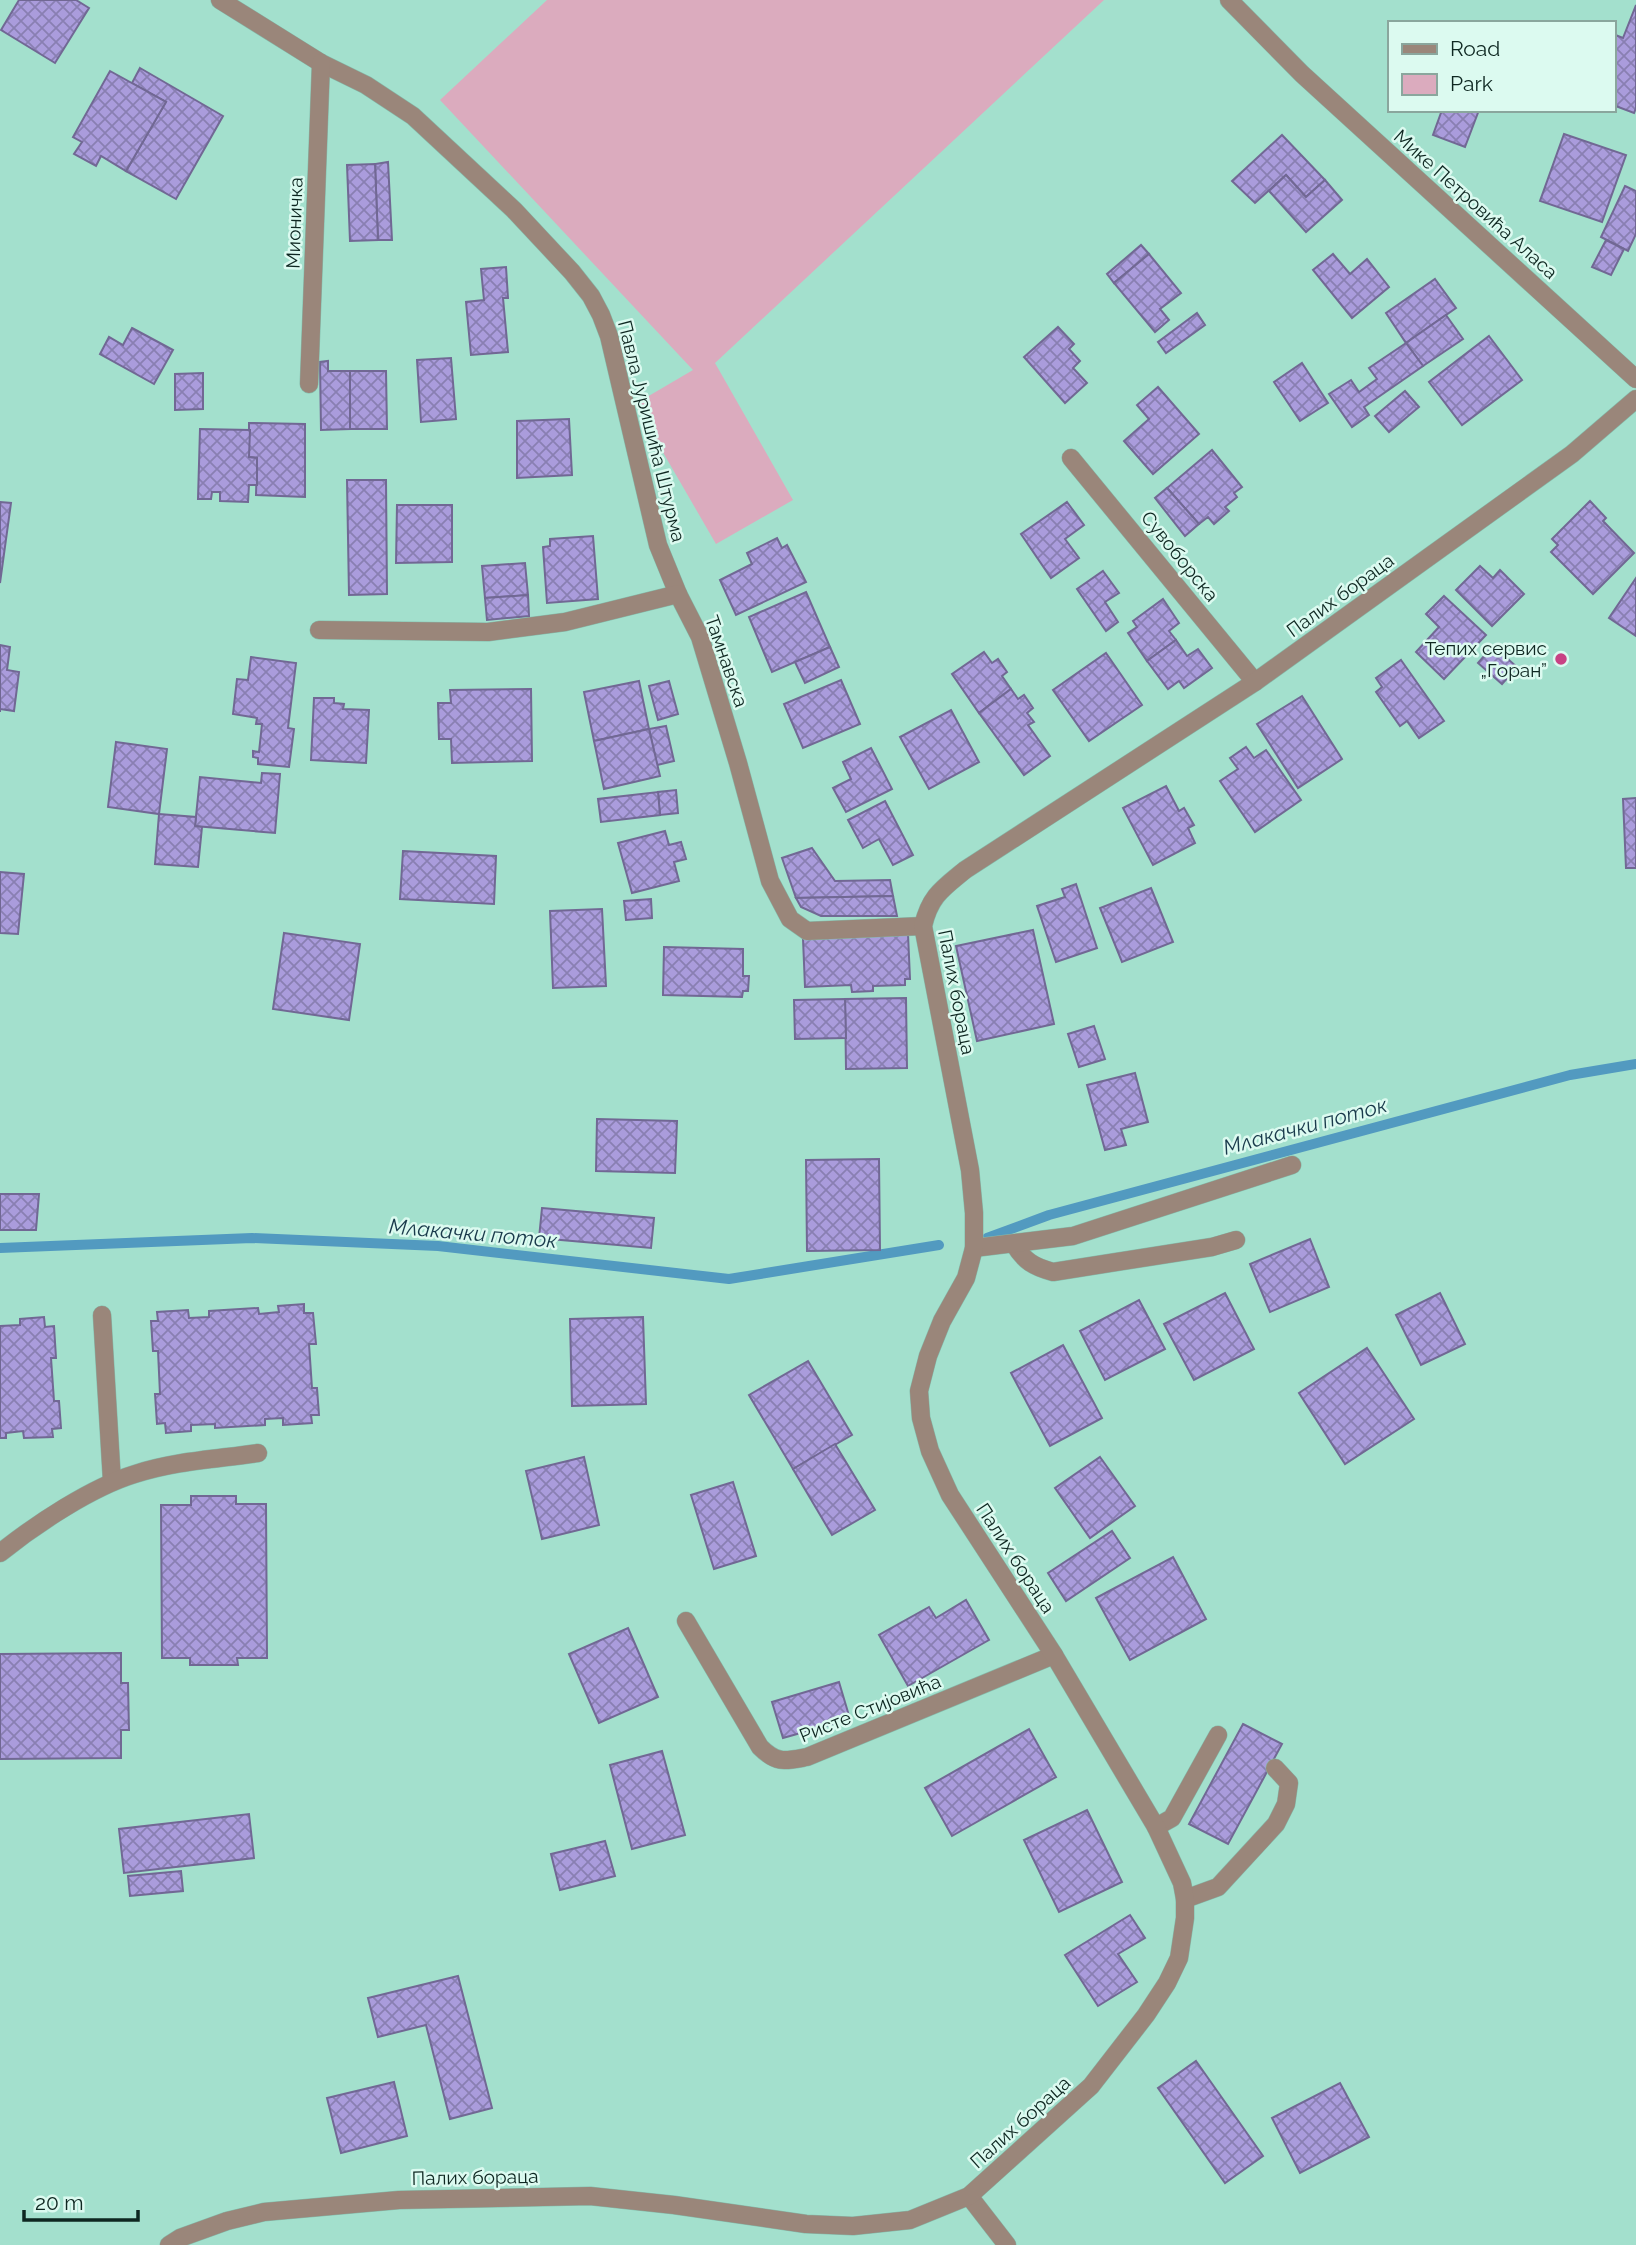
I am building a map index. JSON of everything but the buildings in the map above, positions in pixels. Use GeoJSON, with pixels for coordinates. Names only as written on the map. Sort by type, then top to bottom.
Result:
{"type":"FeatureCollection","features":[{"type":"Feature","properties":{"kind":"street","name":"Павла Јуришића Штурма"},"geometry":{"type":"LineString","coordinates":[[220,0],[321,63],[366,85],[414,116],[514,210],[591,296],[609,336],[658,545],[678,594]]}},
{"type":"Feature","properties":{"kind":"street","name":"Мике Петровића Аласа"},"geometry":{"type":"LineString","coordinates":[[1229,0],[1302,74],[1636,379]]}},
{"type":"Feature","properties":{"kind":"street","name":"Мионичка"},"geometry":{"type":"LineString","coordinates":[[309,384],[321,63]]}},
{"type":"Feature","properties":{"kind":"street","name":"Палих бораца"},"geometry":{"type":"LineString","coordinates":[[169,2245],[180,2238],[227,2221],[264,2212],[399,2200],[590,2196],[806,2224],[853,2226],[910,2220],[969,2196],[1091,2086],[1146,2015],[1167,1983],[1179,1958],[1185,1899],[1182,1884],[1156,1827],[1054,1656],[950,1495],[930,1451],[921,1418],[919,1391],[928,1356],[942,1321],[966,1278],[974,1248],[970,1170],[923,926],[928,906],[947,884],[965,870],[1255,682],[1572,454],[1636,399]]}},
{"type":"Feature","properties":{"kind":"street","name":"Сувоборска"},"geometry":{"type":"LineString","coordinates":[[1072,458],[1255,682]]}},
{"type":"Feature","properties":{"kind":"street"},"geometry":{"type":"LineString","coordinates":[[319,630],[488,632],[565,622],[678,594]]}},
{"type":"Feature","properties":{"kind":"street","name":"Тамнавска"},"geometry":{"type":"LineString","coordinates":[[678,594],[700,637],[770,881],[790,919],[807,931],[923,926]]}},
{"type":"Feature","properties":{"kind":"street"},"geometry":{"type":"LineString","coordinates":[[974,1248],[1073,1236],[1292,1166]]}},
{"type":"Feature","properties":{"kind":"street"},"geometry":{"type":"LineString","coordinates":[[1014,1244],[1023,1258],[1036,1267],[1053,1272],[1212,1247],[1236,1240]]}},
{"type":"Feature","properties":{"kind":"street"},"geometry":{"type":"LineString","coordinates":[[102,1315],[111,1482]]}},
{"type":"Feature","properties":{"kind":"street"},"geometry":{"type":"LineString","coordinates":[[0,1553],[19,1538],[111,1482],[174,1464],[258,1453]]}},
{"type":"Feature","properties":{"kind":"street","name":"Ристе Стијовића"},"geometry":{"type":"LineString","coordinates":[[686,1621],[760,1747],[772,1759],[785,1761],[807,1757],[1054,1656]]}},
{"type":"Feature","properties":{"kind":"street"},"geometry":{"type":"LineString","coordinates":[[1156,1827],[1171,1818],[1218,1735]]}},
{"type":"Feature","properties":{"kind":"street"},"geometry":{"type":"LineString","coordinates":[[1185,1899],[1218,1887],[1276,1824],[1286,1804],[1289,1783],[1275,1768]]}},
{"type":"Feature","properties":{"kind":"street"},"geometry":{"type":"LineString","coordinates":[[969,2196],[1007,2245]]}},
{"type":"Feature","properties":{"kind":"green space"},"geometry":{"type":"Polygon","coordinates":[[[547,0],[1104,0],[715,363],[793,500],[716,544],[635,404],[693,370],[440,100],[547,0]]]}},
{"type":"Feature","properties":{"kind":"waterway","name":"Млакачки поток"},"geometry":{"type":"LineString","coordinates":[[987,1238],[1049,1215],[1570,1075],[1636,1064]]}},
{"type":"Feature","properties":{"kind":"waterway","name":"Млакачки поток"},"geometry":{"type":"LineString","coordinates":[[0,1248],[252,1238],[438,1246],[729,1279],[939,1245]]}},
{"type":"Feature","properties":{"kind":"place","name":"Тепих сервис „Горан”"},"geometry":{"type":"Point","coordinates":[1561,659]}}]}
